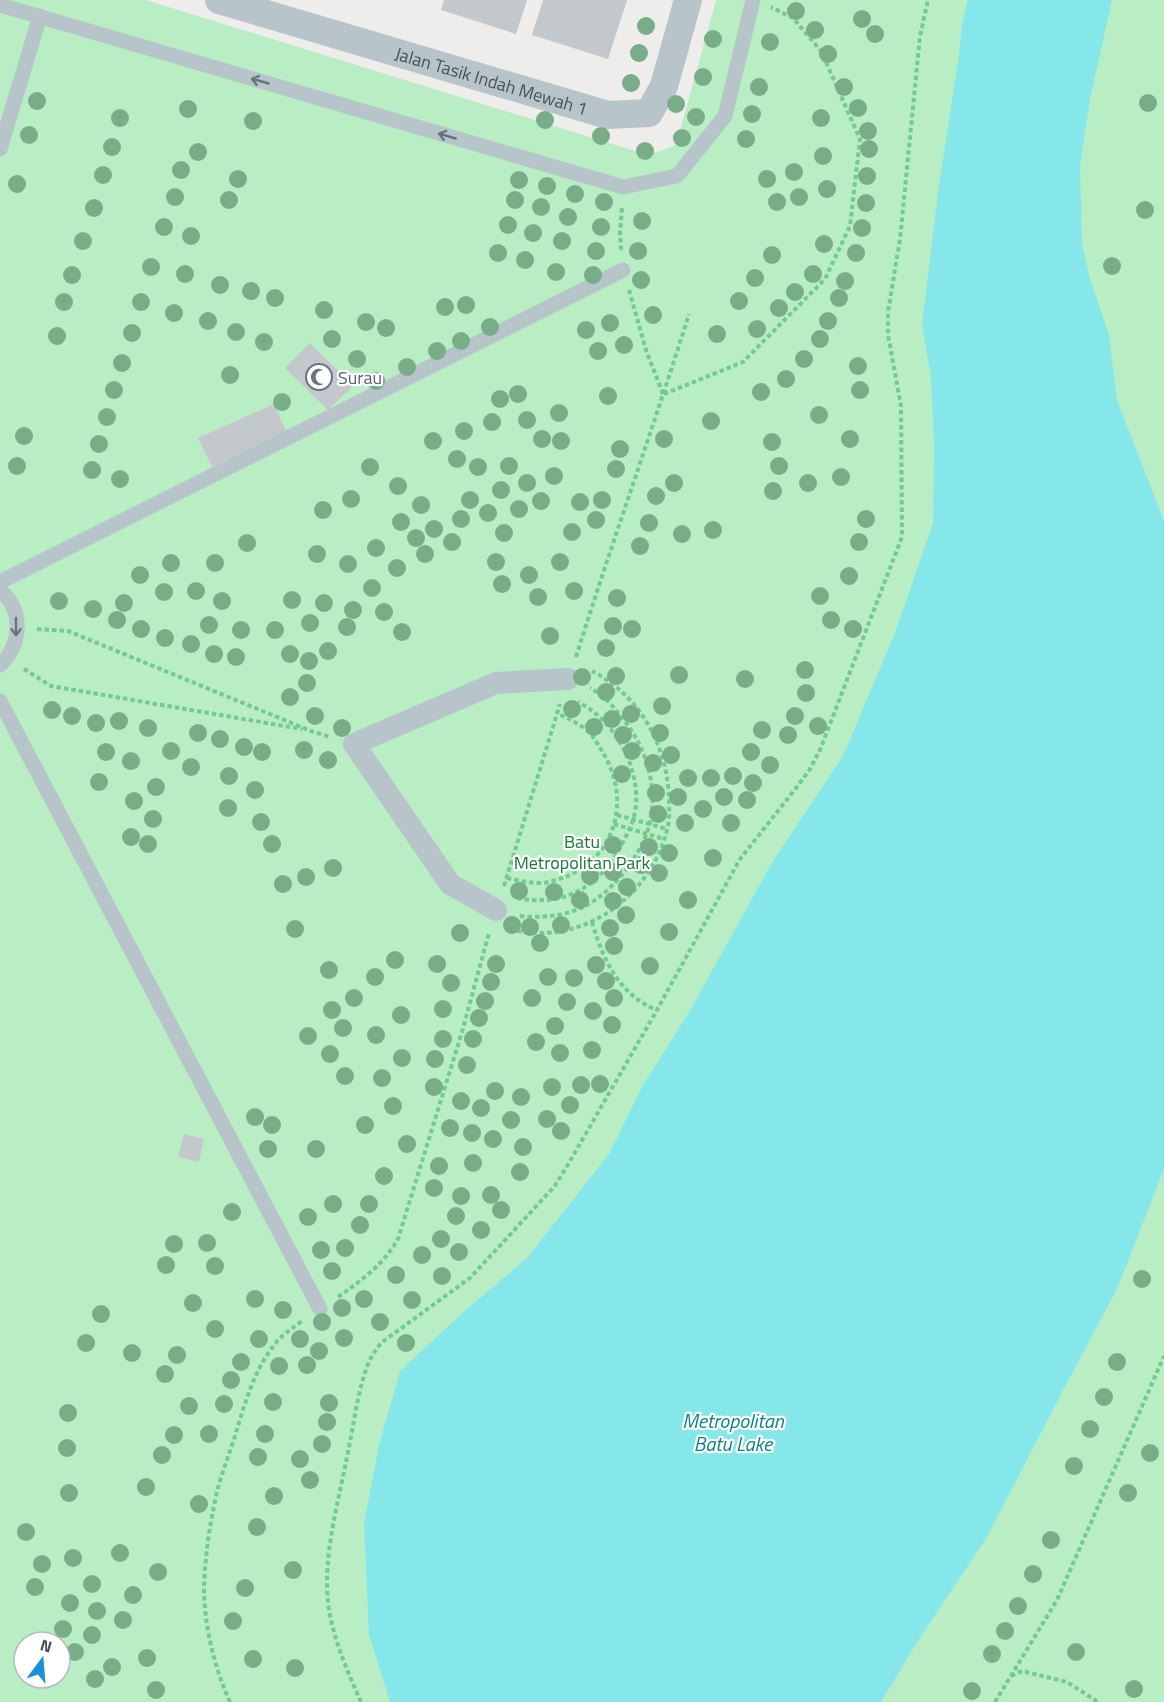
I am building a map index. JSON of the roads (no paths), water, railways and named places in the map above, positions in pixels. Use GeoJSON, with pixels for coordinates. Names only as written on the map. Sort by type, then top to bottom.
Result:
{"type":"FeatureCollection","features":[{"type":"Feature","properties":{"kind":"street","name":"Jalan Tasik Indah Mewah 1"},"geometry":{"type":"LineString","coordinates":[[219,0],[608,115],[649,113],[664,86],[688,0]]}},
{"type":"Feature","properties":{"kind":"street"},"geometry":{"type":"LineString","coordinates":[[496,910],[450,884],[354,744],[496,683],[569,678]]}},
{"type":"Feature","properties":{"kind":"lane"},"geometry":{"type":"LineString","coordinates":[[0,5],[623,187],[677,176],[724,116],[760,2]]}},
{"type":"Feature","properties":{"kind":"lane"},"geometry":{"type":"LineString","coordinates":[[0,149],[40,16]]}},
{"type":"Feature","properties":{"kind":"lane"},"geometry":{"type":"LineString","coordinates":[[0,582],[623,270]]}},
{"type":"Feature","properties":{"kind":"lane"},"geometry":{"type":"LineString","coordinates":[[0,590],[13,606],[18,628],[14,646],[4,661]]}},
{"type":"Feature","properties":{"kind":"lane"},"geometry":{"type":"LineString","coordinates":[[0,701],[321,1309]]}},
{"type":"Feature","properties":{"kind":"water","name":"Metropolitan Batu Lake"},"geometry":{"type":"Polygon","coordinates":[[[968,0],[1112,0],[1090,99],[1080,166],[1082,244],[1090,279],[1109,335],[1117,400],[1164,521],[1164,1169],[1117,1289],[987,1537],[919,1639],[881,1702],[390,1702],[369,1635],[364,1523],[379,1445],[400,1371],[459,1316],[527,1258],[609,1154],[643,1085],[688,1014],[773,861],[843,756],[895,633],[933,523],[934,446],[931,377],[922,325],[938,192],[962,24],[968,0]]]}},
{"type":"Feature","properties":{"kind":"place","name":"Surau"},"geometry":{"type":"Point","coordinates":[319,377]}},
{"type":"Feature","properties":{"kind":"park label","name":"Batu Metropolitan Park"},"geometry":{"type":"Point","coordinates":[582,851]}}]}
